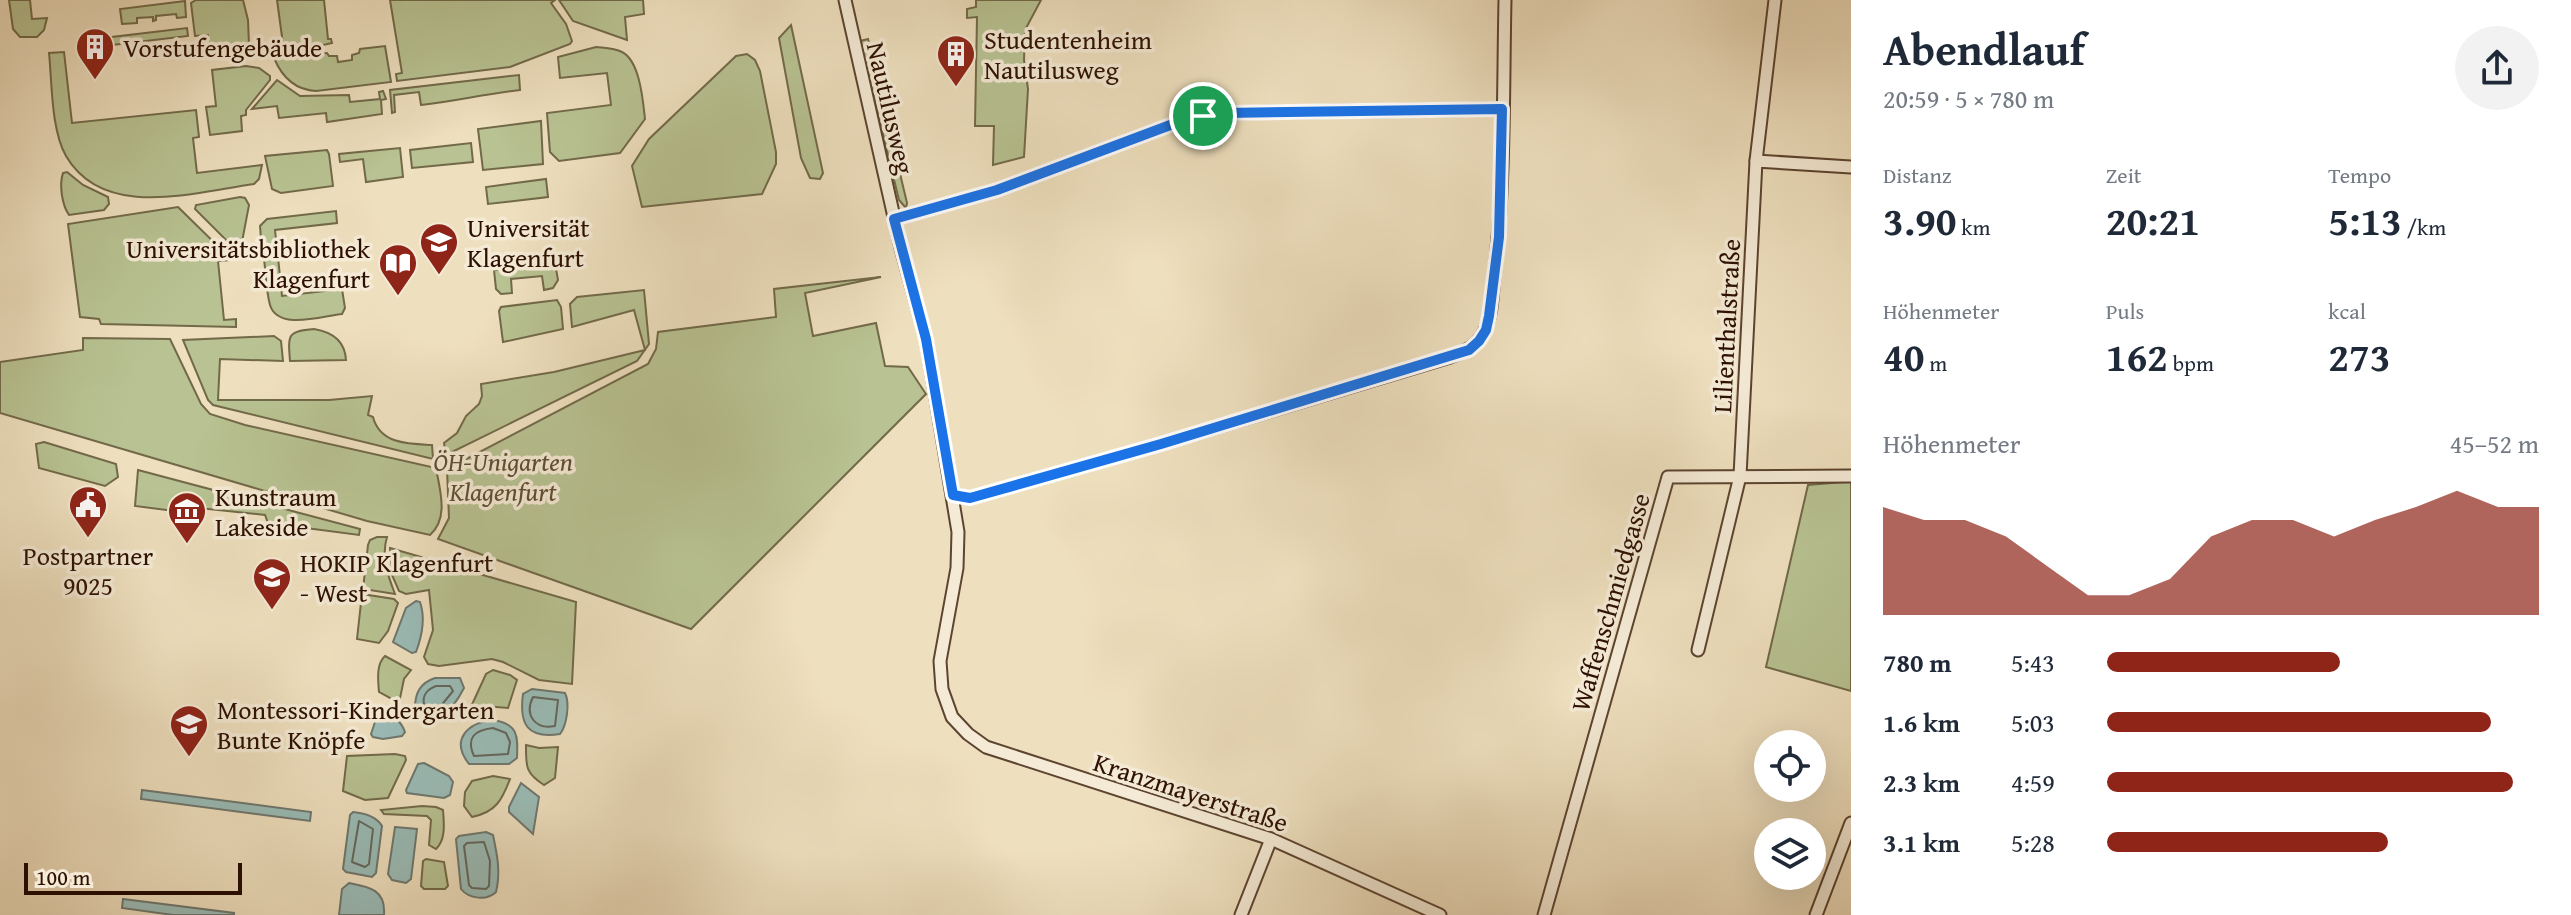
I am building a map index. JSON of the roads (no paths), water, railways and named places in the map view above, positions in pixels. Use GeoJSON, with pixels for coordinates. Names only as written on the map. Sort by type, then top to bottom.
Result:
{"type":"FeatureCollection","features":[{"type":"Feature","properties":{"kind":"street","name":"Nautilusweg"},"geometry":{"type":"LineString","coordinates":[[845,0],[894,219],[926,339],[953,495],[958,532],[957,568],[940,661],[944,696]]}},
{"type":"Feature","properties":{"kind":"street"},"geometry":{"type":"LineString","coordinates":[[953,495],[970,498],[1469,350],[1486,330],[1499,237],[1505,0]]}},
{"type":"Feature","properties":{"kind":"street","name":"Lilienthalstraße"},"geometry":{"type":"LineString","coordinates":[[1698,650],[1740,476],[1756,161],[1775,0]]}},
{"type":"Feature","properties":{"kind":"street"},"geometry":{"type":"LineString","coordinates":[[894,219],[997,190],[1173,124],[1203,116],[1225,113],[1502,109]]}},
{"type":"Feature","properties":{"kind":"street"},"geometry":{"type":"LineString","coordinates":[[1756,161],[1851,167]]}},
{"type":"Feature","properties":{"kind":"street","name":"Waffenschmiedgasse"},"geometry":{"type":"LineString","coordinates":[[1544,915],[1668,477],[1851,476]]}},
{"type":"Feature","properties":{"kind":"street","name":"Kranzmayerstraße"},"geometry":{"type":"LineString","coordinates":[[944,696],[952,717],[986,747],[1271,839],[1440,915]]}},
{"type":"Feature","properties":{"kind":"street"},"geometry":{"type":"LineString","coordinates":[[1816,915],[1851,823]]}},
{"type":"Feature","properties":{"kind":"street"},"geometry":{"type":"LineString","coordinates":[[1241,915],[1271,839]]}},
{"type":"Feature","properties":{"kind":"water"},"geometry":{"type":"Polygon","coordinates":[[[416,601],[420,602],[423,615],[420,640],[416,652],[412,653],[393,642],[406,608],[416,601]]]}},
{"type":"Feature","properties":{"kind":"water"},"geometry":{"type":"Polygon","coordinates":[[[435,678],[460,678],[464,688],[450,709],[432,715],[415,708],[415,703],[422,686],[435,678]]]}},
{"type":"Feature","properties":{"kind":"water"},"geometry":{"type":"Polygon","coordinates":[[[532,689],[565,693],[567,714],[560,734],[540,734],[524,721],[523,694],[532,689]]]}},
{"type":"Feature","properties":{"kind":"water"},"geometry":{"type":"Polygon","coordinates":[[[383,712],[399,722],[405,732],[402,736],[373,737],[371,734],[378,713],[383,712]]]}},
{"type":"Feature","properties":{"kind":"water"},"geometry":{"type":"Polygon","coordinates":[[[493,720],[507,724],[515,732],[517,758],[509,764],[469,764],[461,747],[464,734],[476,725],[493,720]]]}},
{"type":"Feature","properties":{"kind":"water"},"geometry":{"type":"Polygon","coordinates":[[[424,763],[449,776],[453,782],[450,795],[444,798],[407,793],[418,764],[424,763]]]}},
{"type":"Feature","properties":{"kind":"water"},"geometry":{"type":"Polygon","coordinates":[[[521,783],[539,797],[533,834],[509,812],[521,783]]]}},
{"type":"Feature","properties":{"kind":"water"},"geometry":{"type":"Polygon","coordinates":[[[142,790],[311,812],[310,821],[141,799],[142,790]]]}},
{"type":"Feature","properties":{"kind":"water"},"geometry":{"type":"Polygon","coordinates":[[[353,812],[369,816],[382,826],[376,873],[372,877],[343,869],[350,815],[353,812]]]}},
{"type":"Feature","properties":{"kind":"water"},"geometry":{"type":"Polygon","coordinates":[[[395,827],[417,829],[411,879],[406,883],[392,880],[388,874],[395,827]]]}},
{"type":"Feature","properties":{"kind":"water"},"geometry":{"type":"Polygon","coordinates":[[[486,832],[493,835],[498,863],[497,885],[492,895],[478,898],[461,889],[456,839],[486,832]]]}},
{"type":"Feature","properties":{"kind":"water"},"geometry":{"type":"Polygon","coordinates":[[[349,883],[375,891],[382,900],[384,915],[339,915],[342,889],[349,883]]]}},
{"type":"Feature","properties":{"kind":"water"},"geometry":{"type":"Polygon","coordinates":[[[123,899],[234,915],[173,915],[122,908],[123,899]]]}},
{"type":"Feature","properties":{"kind":"place","name":"Vorstufengebäude"},"geometry":{"type":"Point","coordinates":[95,81]}},
{"type":"Feature","properties":{"kind":"place","name":"Studentenheim Nautilusweg"},"geometry":{"type":"Point","coordinates":[956,88]}},
{"type":"Feature","properties":{"kind":"place","name":"Universität Klagenfurt"},"geometry":{"type":"Point","coordinates":[439,276]}},
{"type":"Feature","properties":{"kind":"place","name":"Universitätsbibliothek Klagenfurt"},"geometry":{"type":"Point","coordinates":[398,297]}},
{"type":"Feature","properties":{"kind":"place","name":"Postpartner 9025"},"geometry":{"type":"Point","coordinates":[88,539]}},
{"type":"Feature","properties":{"kind":"place","name":"Kunstraum Lakeside"},"geometry":{"type":"Point","coordinates":[187,545]}},
{"type":"Feature","properties":{"kind":"place","name":"HOKIP Klagenfurt - West"},"geometry":{"type":"Point","coordinates":[272,611]}},
{"type":"Feature","properties":{"kind":"place","name":"Montessori-Kindergarten Bunte Knöpfe"},"geometry":{"type":"Point","coordinates":[189,758]}},
{"type":"Feature","properties":{"kind":"park label","name":"ÖH-Unigarten Klagenfurt"},"geometry":{"type":"Point","coordinates":[503,476]}}]}
